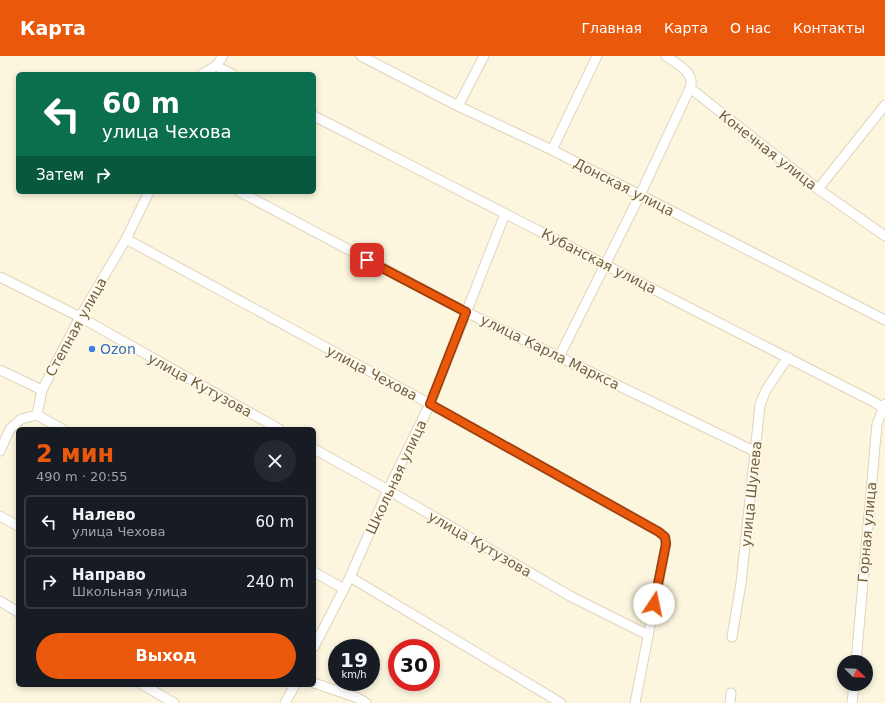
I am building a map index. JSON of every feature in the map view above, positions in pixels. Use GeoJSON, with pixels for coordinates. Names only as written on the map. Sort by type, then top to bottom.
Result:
{"type":"FeatureCollection","features":[{"type":"Feature","properties":{"kind":"street"},"geometry":{"type":"LineString","coordinates":[[206,72],[216,66],[223,56]]}},
{"type":"Feature","properties":{"kind":"street","name":"Донская улица"},"geometry":{"type":"LineString","coordinates":[[361,56],[372,58],[458,106],[552,150],[640,194],[885,320]]}},
{"type":"Feature","properties":{"kind":"street"},"geometry":{"type":"LineString","coordinates":[[458,106],[484,56]]}},
{"type":"Feature","properties":{"kind":"street"},"geometry":{"type":"LineString","coordinates":[[552,150],[597,56]]}},
{"type":"Feature","properties":{"kind":"street"},"geometry":{"type":"LineString","coordinates":[[559,356],[640,194],[692,83],[691,77],[686,71],[666,56]]}},
{"type":"Feature","properties":{"kind":"street"},"geometry":{"type":"LineString","coordinates":[[216,66],[228,72]]}},
{"type":"Feature","properties":{"kind":"street","name":"Конечная улица"},"geometry":{"type":"LineString","coordinates":[[690,88],[818,189],[885,236]]}},
{"type":"Feature","properties":{"kind":"street"},"geometry":{"type":"LineString","coordinates":[[818,189],[885,105]]}},
{"type":"Feature","properties":{"kind":"street","name":"Кубанская улица"},"geometry":{"type":"LineString","coordinates":[[316,117],[884,406]]}},
{"type":"Feature","properties":{"kind":"street","name":"Степная улица"},"geometry":{"type":"LineString","coordinates":[[37,415],[42,390],[80,317],[126,240],[148,194]]}},
{"type":"Feature","properties":{"kind":"street","name":"улица Карла Маркса"},"geometry":{"type":"LineString","coordinates":[[244,194],[466,312],[756,452]]}},
{"type":"Feature","properties":{"kind":"street","name":"Школьная улица"},"geometry":{"type":"LineString","coordinates":[[316,643],[350,577],[388,490],[430,404],[505,214]]}},
{"type":"Feature","properties":{"kind":"street","name":"улица Чехова"},"geometry":{"type":"LineString","coordinates":[[126,240],[430,404],[659,532],[665,537],[666,544],[648,634]]}},
{"type":"Feature","properties":{"kind":"street","name":"улица Кутузова"},"geometry":{"type":"LineString","coordinates":[[0,277],[80,317],[275,427]]}},
{"type":"Feature","properties":{"kind":"street","name":"улица Шулева"},"geometry":{"type":"LineString","coordinates":[[732,637],[741,583],[760,405],[766,390],[788,357]]}},
{"type":"Feature","properties":{"kind":"street"},"geometry":{"type":"LineString","coordinates":[[0,370],[42,390]]}},
{"type":"Feature","properties":{"kind":"street","name":"Горная улица"},"geometry":{"type":"LineString","coordinates":[[857,655],[875,446],[878,424],[884,406]]}},
{"type":"Feature","properties":{"kind":"street"},"geometry":{"type":"LineString","coordinates":[[0,451],[10,429],[21,419],[37,415],[58,427]]}},
{"type":"Feature","properties":{"kind":"street","name":"улица Кутузова"},"geometry":{"type":"LineString","coordinates":[[316,450],[388,490],[570,596],[648,634]]}},
{"type":"Feature","properties":{"kind":"street"},"geometry":{"type":"LineString","coordinates":[[0,516],[16,525]]}},
{"type":"Feature","properties":{"kind":"street"},"geometry":{"type":"LineString","coordinates":[[316,573],[344,589]]}},
{"type":"Feature","properties":{"kind":"street"},"geometry":{"type":"LineString","coordinates":[[350,577],[561,703]]}},
{"type":"Feature","properties":{"kind":"street"},"geometry":{"type":"LineString","coordinates":[[0,601],[16,611]]}},
{"type":"Feature","properties":{"kind":"street"},"geometry":{"type":"LineString","coordinates":[[635,703],[648,634]]}},
{"type":"Feature","properties":{"kind":"street"},"geometry":{"type":"LineString","coordinates":[[316,684],[358,698],[366,703]]}},
{"type":"Feature","properties":{"kind":"street"},"geometry":{"type":"LineString","coordinates":[[147,687],[174,703]]}},
{"type":"Feature","properties":{"kind":"street"},"geometry":{"type":"LineString","coordinates":[[285,703],[293,687]]}},
{"type":"Feature","properties":{"kind":"street"},"geometry":{"type":"LineString","coordinates":[[852,703],[853,691]]}},
{"type":"Feature","properties":{"kind":"street"},"geometry":{"type":"LineString","coordinates":[[730,703],[731,693]]}},
{"type":"Feature","properties":{"kind":"place","name":"Ozon"},"geometry":{"type":"Point","coordinates":[92,349]}},
{"type":"Feature","properties":{"kind":"route"},"geometry":{"type":"LineString","coordinates":[[367,260],[466,312],[430,404],[659,532],[665,537],[666,544],[654,604]]}}]}
